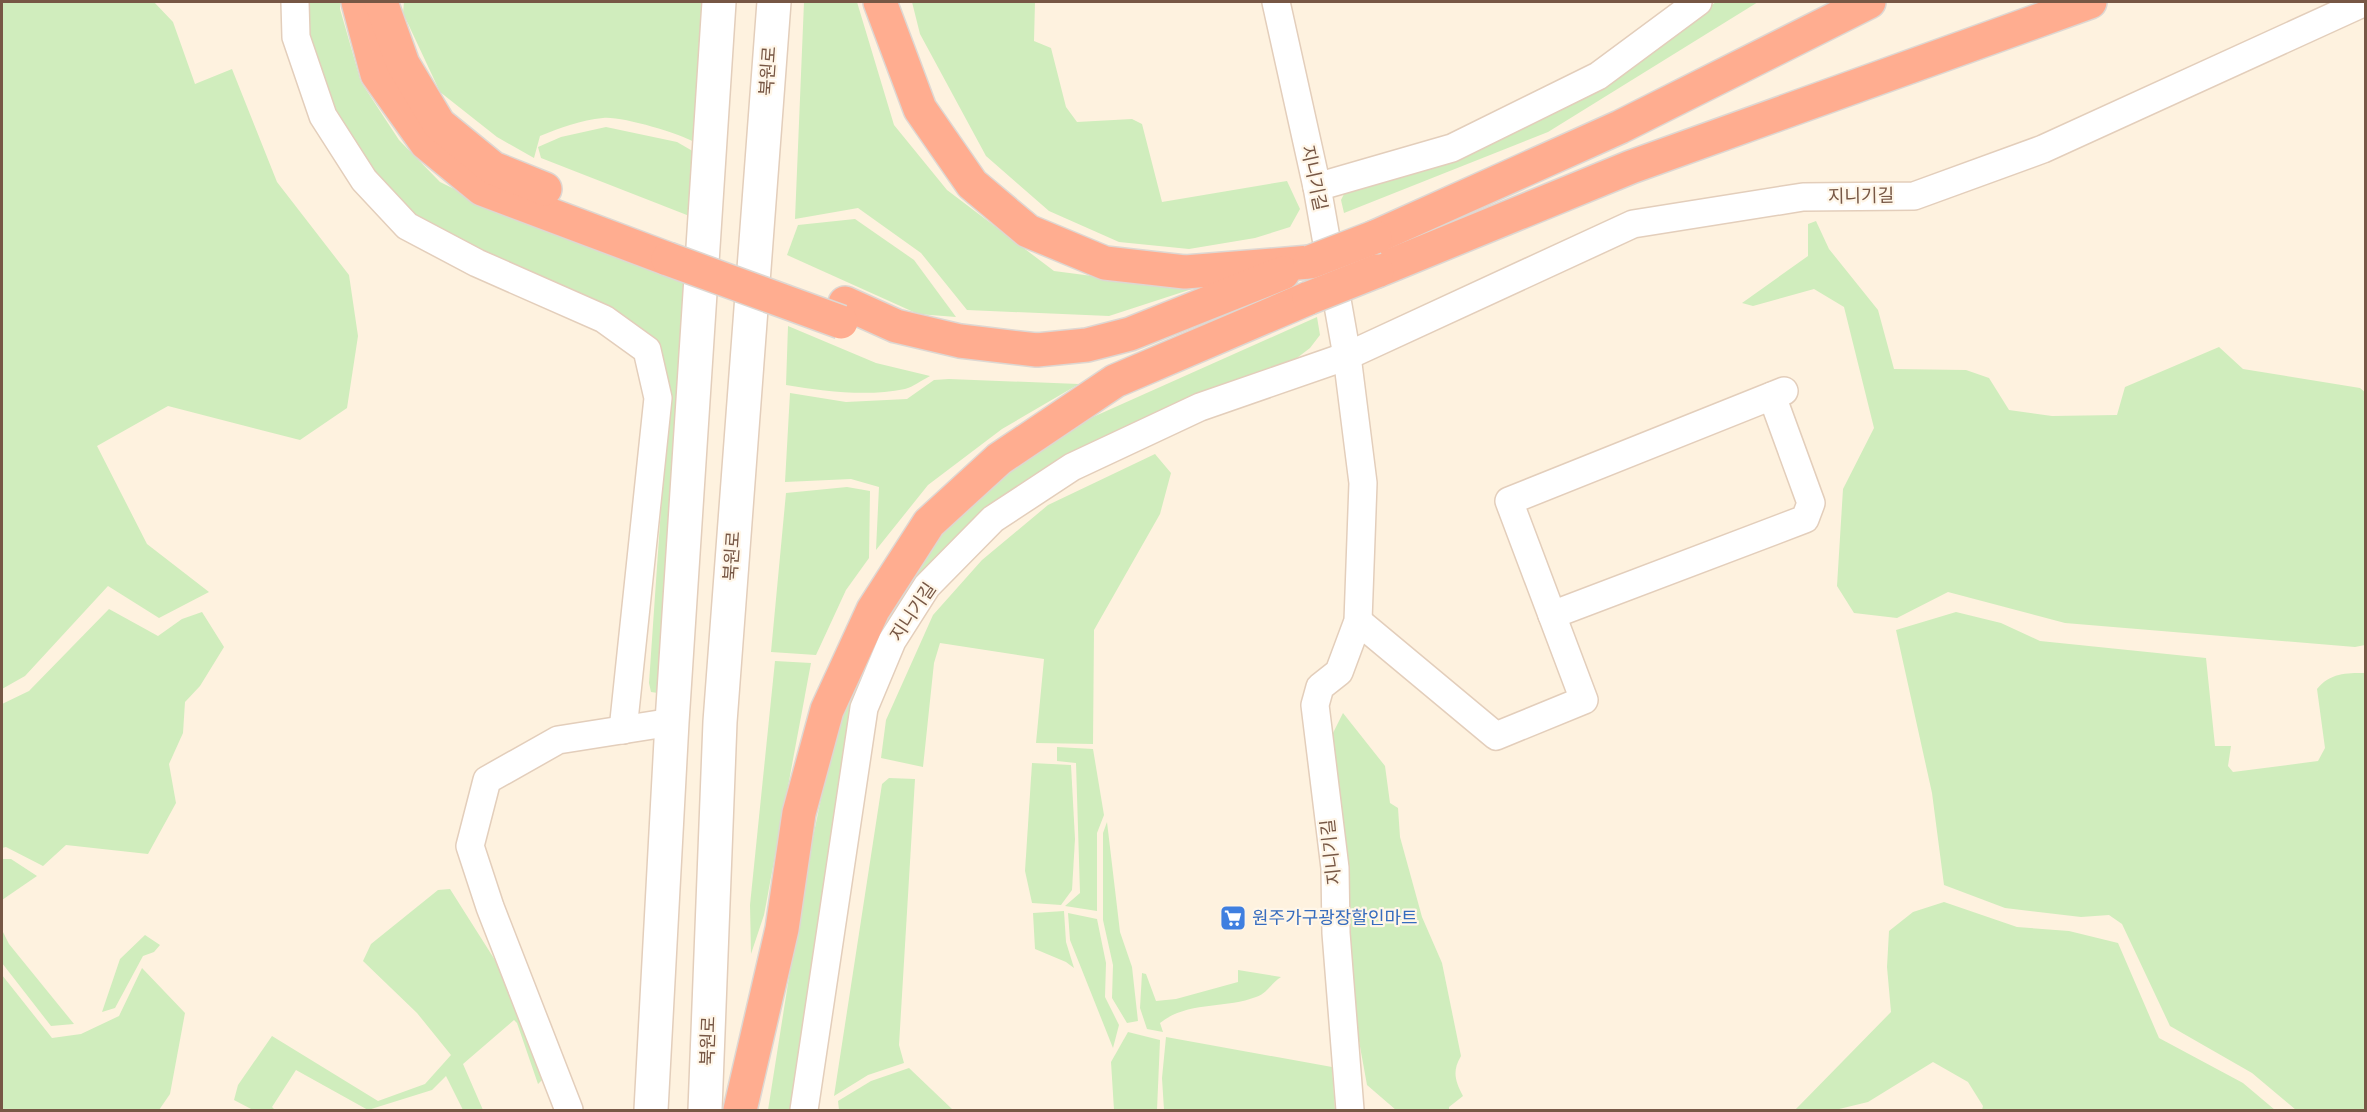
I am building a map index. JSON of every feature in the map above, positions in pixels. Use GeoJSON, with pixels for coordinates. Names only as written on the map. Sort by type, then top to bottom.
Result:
{"type":"FeatureCollection","features":[{"type":"Feature","properties":{"kind":"highway"},"geometry":{"type":"LineString","coordinates":[[358,2],[377,75],[426,143],[482,189],[670,248],[843,313],[960,341],[1036,350],[1087,345],[1130,334],[1376,237],[1620,127],[1869,2]]}},
{"type":"Feature","properties":{"kind":"highway"},"geometry":{"type":"LineString","coordinates":[[381,2],[403,64],[439,124],[493,168],[670,248]]}},
{"type":"Feature","properties":{"kind":"highway"},"geometry":{"type":"LineString","coordinates":[[880,2],[920,109],[972,184],[1028,231],[1105,263],[1185,272],[1310,262]]}},
{"type":"Feature","properties":{"kind":"highway"},"geometry":{"type":"LineString","coordinates":[[740,1110],[782,929],[800,813],[827,710],[873,610],[929,523],[999,459],[1115,381],[1310,298],[1631,167],[2090,2]]}},
{"type":"Feature","properties":{"kind":"highway"},"geometry":{"type":"LineString","coordinates":[[843,313],[898,344],[959,361],[1041,369],[1101,360],[1161,345],[1310,298]]}},
{"type":"Feature","properties":{"kind":"street"},"geometry":{"type":"LineString","coordinates":[[295,2],[296,37],[323,116],[364,180],[407,226],[477,263],[604,319],[647,350],[658,398],[623,730]]}},
{"type":"Feature","properties":{"kind":"street"},"geometry":{"type":"LineString","coordinates":[[651,1110],[672,722],[719,2]]}},
{"type":"Feature","properties":{"kind":"street","name":"북원로"},"geometry":{"type":"LineString","coordinates":[[705,1110],[720,722],[774,2]]}},
{"type":"Feature","properties":{"kind":"street","name":"지니기길"},"geometry":{"type":"LineString","coordinates":[[1276,2],[1317,187],[1347,356],[1363,483],[1358,621],[1339,672],[1320,687],[1315,705],[1335,868],[1336,933],[1350,1110]]}},
{"type":"Feature","properties":{"kind":"street"},"geometry":{"type":"LineString","coordinates":[[1317,187],[1452,148],[1598,76],[1698,2]]}},
{"type":"Feature","properties":{"kind":"street","name":"지니기길"},"geometry":{"type":"LineString","coordinates":[[804,1110],[864,708],[892,641],[927,586],[993,519],[1072,466],[1200,407],[1347,356],[1633,224],[1803,197],[1914,196],[2043,149],[2365,2]]}},
{"type":"Feature","properties":{"kind":"street"},"geometry":{"type":"LineString","coordinates":[[1358,621],[1496,736],[1584,700],[1509,501],[1778,393],[1811,503],[1805,519],[1552,615]]}},
{"type":"Feature","properties":{"kind":"street"},"geometry":{"type":"LineString","coordinates":[[569,1110],[490,907],[470,846],[487,780],[558,740],[672,722],[720,722]]}},
{"type":"Feature","properties":{"kind":"green space"},"geometry":{"type":"Polygon","coordinates":[[[2,2],[154,2],[173,22],[195,84],[232,69],[277,182],[349,275],[358,336],[347,408],[300,440],[168,406],[97,446],[147,544],[209,592],[159,618],[108,586],[25,676],[2,689],[2,2]]]}},
{"type":"Feature","properties":{"kind":"green space"},"geometry":{"type":"Polygon","coordinates":[[[306,2],[340,2],[361,82],[399,140],[440,182],[522,222],[686,283],[658,693],[651,692],[649,683],[669,392],[656,340],[495,264],[414,219],[379,178],[336,119],[307,36],[306,2]]]}},
{"type":"Feature","properties":{"kind":"green space"},"geometry":{"type":"Polygon","coordinates":[[[404,2],[707,2],[694,142],[649,126],[603,118],[579,122],[540,136],[534,158],[497,137],[440,92],[403,13],[404,2]]]}},
{"type":"Feature","properties":{"kind":"green space"},"geometry":{"type":"Polygon","coordinates":[[[804,2],[857,2],[894,125],[947,190],[1054,271],[1192,289],[1109,316],[967,310],[921,253],[858,208],[795,219],[804,2]]]}},
{"type":"Feature","properties":{"kind":"green space"},"geometry":{"type":"Polygon","coordinates":[[[912,2],[1035,2],[1034,41],[1051,48],[1066,107],[1077,122],[1132,119],[1142,124],[1162,202],[1287,181],[1300,209],[1290,227],[1255,238],[1189,249],[1119,242],[1049,211],[986,156],[920,34],[912,2]]]}},
{"type":"Feature","properties":{"kind":"green space"},"geometry":{"type":"Polygon","coordinates":[[[1716,2],[1758,2],[1548,132],[1344,213],[1341,200],[1345,192],[1597,89],[1716,2]]]}},
{"type":"Feature","properties":{"kind":"green space"},"geometry":{"type":"Polygon","coordinates":[[[606,127],[677,142],[696,153],[692,217],[541,158],[538,147],[561,137],[606,127]]]}},
{"type":"Feature","properties":{"kind":"green space"},"geometry":{"type":"Polygon","coordinates":[[[855,219],[914,260],[956,317],[918,314],[787,255],[798,225],[855,219]]]}},
{"type":"Feature","properties":{"kind":"green space"},"geometry":{"type":"Polygon","coordinates":[[[1816,221],[1829,249],[1878,310],[1894,369],[1966,370],[1989,378],[2009,410],[2052,416],[2117,415],[2125,387],[2219,347],[2243,369],[2360,388],[2366,393],[2365,645],[2355,647],[2065,623],[1948,592],[1897,618],[1854,613],[1837,586],[1843,489],[1874,428],[1844,307],[1814,289],[1753,306],[1742,303],[1808,256],[1808,224],[1816,221]]]}},
{"type":"Feature","properties":{"kind":"green space"},"geometry":{"type":"Polygon","coordinates":[[[1317,317],[1320,335],[1310,348],[1293,361],[1067,456],[885,641],[795,1110],[768,1110],[805,876],[839,712],[928,546],[1018,456],[1084,421],[1317,317]]]}},
{"type":"Feature","properties":{"kind":"green space"},"geometry":{"type":"Polygon","coordinates":[[[788,326],[876,363],[930,376],[905,389],[875,393],[830,391],[786,385],[788,326]]]}},
{"type":"Feature","properties":{"kind":"green space"},"geometry":{"type":"Polygon","coordinates":[[[934,380],[1079,384],[1002,429],[928,485],[876,550],[879,487],[851,479],[785,482],[790,393],[846,402],[907,399],[934,380]]]}},
{"type":"Feature","properties":{"kind":"green space"},"geometry":{"type":"Polygon","coordinates":[[[1155,454],[1171,473],[1160,514],[1094,630],[1093,744],[1036,743],[1044,659],[940,643],[934,663],[923,767],[881,758],[886,720],[933,615],[982,560],[1048,505],[1155,454]]]}},
{"type":"Feature","properties":{"kind":"green space"},"geometry":{"type":"Polygon","coordinates":[[[847,487],[870,491],[869,558],[846,590],[816,655],[771,652],[786,493],[847,487]]]}},
{"type":"Feature","properties":{"kind":"green space"},"geometry":{"type":"Polygon","coordinates":[[[109,609],[158,636],[182,619],[202,612],[224,647],[200,686],[185,702],[183,733],[169,764],[176,803],[148,854],[66,845],[43,866],[6,847],[2,848],[2,704],[29,691],[109,609]]]}},
{"type":"Feature","properties":{"kind":"green space"},"geometry":{"type":"Polygon","coordinates":[[[1956,612],[2001,623],[2040,641],[2206,658],[2215,746],[2231,746],[2228,766],[2233,772],[2318,761],[2325,748],[2317,689],[2333,677],[2365,673],[2365,1110],[2296,1110],[2252,1073],[2170,1026],[2122,924],[2109,915],[2081,917],[2005,908],[1944,885],[1932,793],[1896,630],[1956,612]]]}},
{"type":"Feature","properties":{"kind":"green space"},"geometry":{"type":"Polygon","coordinates":[[[775,661],[811,663],[764,915],[751,954],[750,905],[775,661]]]}},
{"type":"Feature","properties":{"kind":"green space"},"geometry":{"type":"Polygon","coordinates":[[[1343,713],[1385,766],[1390,803],[1398,808],[1400,837],[1422,917],[1442,963],[1461,1056],[1456,1066],[1456,1076],[1463,1096],[1449,1107],[1449,1110],[1396,1110],[1367,1085],[1349,986],[1351,928],[1331,737],[1343,713]]]}},
{"type":"Feature","properties":{"kind":"green space"},"geometry":{"type":"Polygon","coordinates":[[[1057,747],[1093,749],[1104,815],[1097,833],[1097,911],[1065,906],[1080,893],[1076,763],[1057,761],[1057,747]]]}},
{"type":"Feature","properties":{"kind":"green space"},"geometry":{"type":"Polygon","coordinates":[[[1032,763],[1071,765],[1075,839],[1072,890],[1061,905],[1032,903],[1025,871],[1032,763]]]}},
{"type":"Feature","properties":{"kind":"green space"},"geometry":{"type":"Polygon","coordinates":[[[889,778],[915,779],[899,1045],[904,1063],[868,1075],[834,1096],[882,784],[889,778]]]}},
{"type":"Feature","properties":{"kind":"green space"},"geometry":{"type":"Polygon","coordinates":[[[1107,822],[1120,932],[1132,967],[1138,1021],[1127,1023],[1112,998],[1113,965],[1103,920],[1103,833],[1107,822]]]}},
{"type":"Feature","properties":{"kind":"green space"},"geometry":{"type":"Polygon","coordinates":[[[2,859],[11,859],[37,876],[2,900],[2,859]]]}},
{"type":"Feature","properties":{"kind":"green space"},"geometry":{"type":"Polygon","coordinates":[[[450,889],[524,1006],[547,1075],[538,1084],[514,1020],[463,1064],[483,1110],[463,1110],[446,1076],[432,1090],[368,1110],[296,1070],[272,1107],[275,1110],[253,1110],[234,1100],[238,1085],[272,1036],[378,1101],[425,1084],[451,1055],[417,1013],[363,961],[371,944],[438,890],[450,889]]]}},
{"type":"Feature","properties":{"kind":"green space"},"geometry":{"type":"Polygon","coordinates":[[[1944,902],[2017,927],[2069,931],[2118,943],[2159,1038],[2243,1083],[2275,1110],[1982,1110],[1983,1106],[1968,1082],[1933,1062],[1868,1102],[1835,1110],[1795,1110],[1891,1012],[1887,967],[1889,931],[1913,912],[1944,902]]]}},
{"type":"Feature","properties":{"kind":"green space"},"geometry":{"type":"Polygon","coordinates":[[[1064,911],[1066,942],[1074,968],[1066,962],[1035,949],[1033,913],[1064,911]]]}},
{"type":"Feature","properties":{"kind":"green space"},"geometry":{"type":"Polygon","coordinates":[[[1068,913],[1097,919],[1106,963],[1105,997],[1119,1025],[1113,1048],[1070,940],[1068,913]]]}},
{"type":"Feature","properties":{"kind":"green space"},"geometry":{"type":"Polygon","coordinates":[[[2,930],[9,944],[74,1024],[51,1026],[2,963],[2,930]]]}},
{"type":"Feature","properties":{"kind":"green space"},"geometry":{"type":"Polygon","coordinates":[[[145,935],[160,945],[154,952],[143,956],[115,1008],[102,1012],[120,959],[145,935]]]}},
{"type":"Feature","properties":{"kind":"green space"},"geometry":{"type":"Polygon","coordinates":[[[142,968],[185,1013],[170,1094],[159,1110],[2,1110],[2,975],[52,1038],[81,1034],[119,1016],[142,968]]]}},
{"type":"Feature","properties":{"kind":"green space"},"geometry":{"type":"Polygon","coordinates":[[[1238,970],[1281,977],[1264,993],[1256,997],[1182,1011],[1160,1023],[1163,1032],[1147,1029],[1140,1008],[1142,973],[1146,974],[1156,1001],[1176,999],[1238,982],[1238,970]]]}},
{"type":"Feature","properties":{"kind":"green space"},"geometry":{"type":"Polygon","coordinates":[[[1128,1032],[1160,1040],[1157,1110],[1114,1110],[1111,1062],[1128,1032]]]}},
{"type":"Feature","properties":{"kind":"green space"},"geometry":{"type":"Polygon","coordinates":[[[1166,1037],[1332,1067],[1335,1110],[1164,1110],[1162,1078],[1166,1037]]]}},
{"type":"Feature","properties":{"kind":"green space"},"geometry":{"type":"Polygon","coordinates":[[[909,1068],[953,1110],[839,1110],[838,1101],[871,1081],[909,1068]]]}},
{"type":"Feature","properties":{"kind":"place","name":"원주가구광장할인마트"},"geometry":{"type":"Point","coordinates":[1233,918]}}]}
